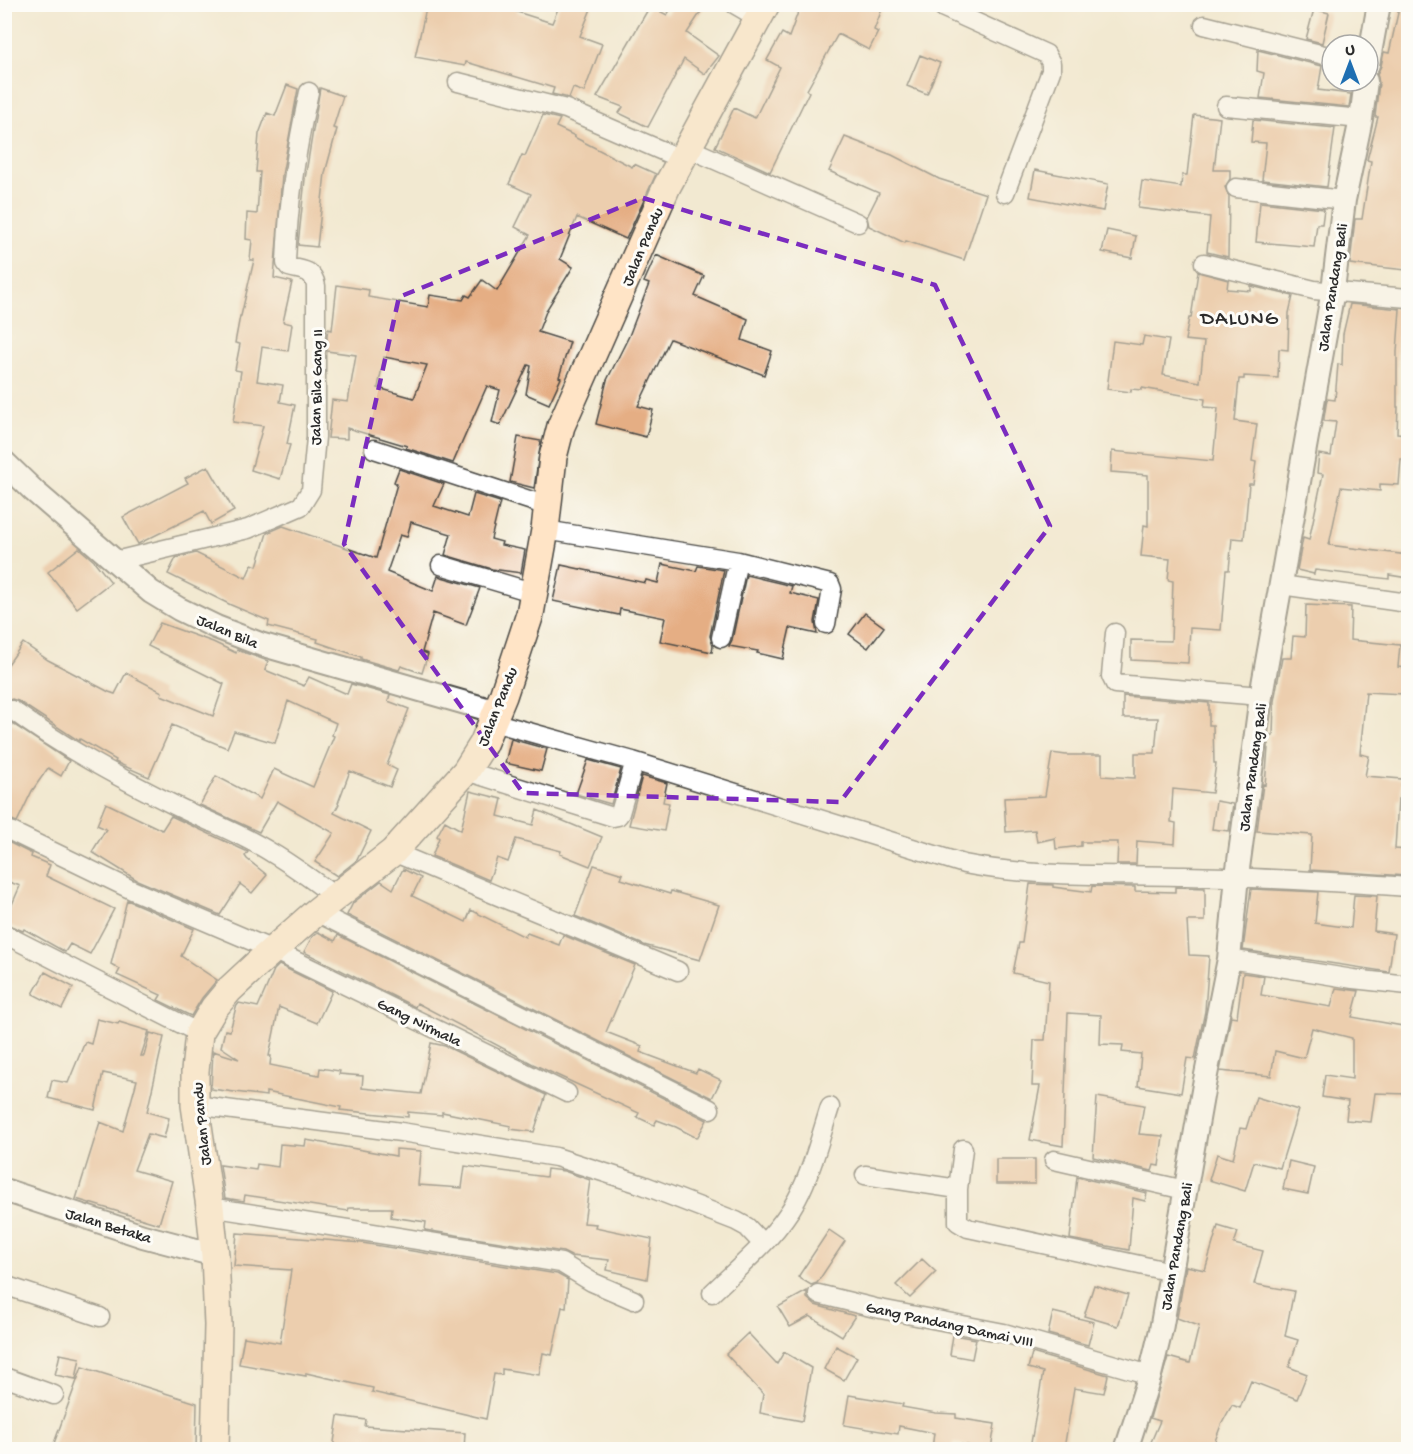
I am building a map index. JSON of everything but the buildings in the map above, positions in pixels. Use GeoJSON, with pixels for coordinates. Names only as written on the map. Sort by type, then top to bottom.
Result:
{"type":"FeatureCollection","features":[{"type":"Feature","properties":{"kind":"main road","name":"Jalan Pandu"},"geometry":{"type":"LineString","coordinates":[[215,1449],[218,1325],[210,1207],[195,1105],[195,1071],[199,1034],[214,1008],[230,990],[326,904],[393,852],[466,771],[483,744],[495,717],[530,614],[546,518],[553,457],[561,426],[666,186],[762,11]]}},
{"type":"Feature","properties":{"kind":"street"},"geometry":{"type":"LineString","coordinates":[[734,4],[762,11]]}},
{"type":"Feature","properties":{"kind":"street"},"geometry":{"type":"LineString","coordinates":[[940,4],[944,8],[1046,54],[1052,63],[1005,193]]}},
{"type":"Feature","properties":{"kind":"street"},"geometry":{"type":"LineString","coordinates":[[1374,33],[1379,4]]}},
{"type":"Feature","properties":{"kind":"street"},"geometry":{"type":"LineString","coordinates":[[1204,25],[1320,54]]}},
{"type":"Feature","properties":{"kind":"street"},"geometry":{"type":"LineString","coordinates":[[458,82],[566,109],[858,223]]}},
{"type":"Feature","properties":{"kind":"street","name":"Jalan Bila Gang II"},"geometry":{"type":"LineString","coordinates":[[115,561],[248,529],[301,506],[311,490],[316,437],[316,286],[312,274],[289,267],[286,263],[294,169],[309,92]]}},
{"type":"Feature","properties":{"kind":"street","name":"Jalan Pandang Bali"},"geometry":{"type":"LineString","coordinates":[[1126,1449],[1150,1375],[1172,1272],[1185,1190],[1229,959],[1237,876],[1261,696],[1333,290],[1344,200],[1364,93]]}},
{"type":"Feature","properties":{"kind":"street"},"geometry":{"type":"LineString","coordinates":[[1226,106],[1361,119]]}},
{"type":"Feature","properties":{"kind":"street"},"geometry":{"type":"LineString","coordinates":[[1236,188],[1344,200]]}},
{"type":"Feature","properties":{"kind":"street"},"geometry":{"type":"LineString","coordinates":[[1204,263],[1314,290],[1408,298]]}},
{"type":"Feature","properties":{"kind":"street"},"geometry":{"type":"LineString","coordinates":[[374,449],[546,518],[830,584],[832,589],[826,624]]}},
{"type":"Feature","properties":{"kind":"street","name":"Jalan Bila"},"geometry":{"type":"LineString","coordinates":[[4,462],[34,491],[151,592],[179,609],[227,631],[270,647],[495,717]]}},
{"type":"Feature","properties":{"kind":"street"},"geometry":{"type":"LineString","coordinates":[[721,638],[738,561]]}},
{"type":"Feature","properties":{"kind":"street"},"geometry":{"type":"LineString","coordinates":[[441,565],[535,593]]}},
{"type":"Feature","properties":{"kind":"street"},"geometry":{"type":"LineString","coordinates":[[1281,585],[1408,603]]}},
{"type":"Feature","properties":{"kind":"street"},"geometry":{"type":"LineString","coordinates":[[1115,633],[1111,676],[1115,684],[1261,696]]}},
{"type":"Feature","properties":{"kind":"street"},"geometry":{"type":"LineString","coordinates":[[12,710],[42,732],[82,756],[173,805],[242,836],[273,853],[326,904],[710,1109]]}},
{"type":"Feature","properties":{"kind":"street"},"geometry":{"type":"LineString","coordinates":[[495,717],[964,864],[988,869],[1029,873],[1237,876],[1408,887]]}},
{"type":"Feature","properties":{"kind":"street"},"geometry":{"type":"LineString","coordinates":[[466,771],[613,817],[620,813],[632,771]]}},
{"type":"Feature","properties":{"kind":"street","name":"Gang Nirmala"},"geometry":{"type":"LineString","coordinates":[[4,828],[132,890],[273,950],[567,1093]]}},
{"type":"Feature","properties":{"kind":"street"},"geometry":{"type":"LineString","coordinates":[[393,852],[678,971]]}},
{"type":"Feature","properties":{"kind":"street"},"geometry":{"type":"LineString","coordinates":[[4,934],[199,1034]]}},
{"type":"Feature","properties":{"kind":"street"},"geometry":{"type":"LineString","coordinates":[[1229,959],[1408,986]]}},
{"type":"Feature","properties":{"kind":"street"},"geometry":{"type":"LineString","coordinates":[[195,1105],[401,1132],[556,1157],[643,1185],[736,1221],[747,1227],[763,1244]]}},
{"type":"Feature","properties":{"kind":"street"},"geometry":{"type":"LineString","coordinates":[[712,1293],[763,1244],[784,1219],[803,1186],[830,1107]]}},
{"type":"Feature","properties":{"kind":"street"},"geometry":{"type":"LineString","coordinates":[[963,1149],[958,1189],[958,1222],[968,1228],[1172,1272]]}},
{"type":"Feature","properties":{"kind":"street"},"geometry":{"type":"LineString","coordinates":[[1054,1160],[1185,1190]]}},
{"type":"Feature","properties":{"kind":"street"},"geometry":{"type":"LineString","coordinates":[[865,1175],[958,1189]]}},
{"type":"Feature","properties":{"kind":"street","name":"Jalan Betaka"},"geometry":{"type":"LineString","coordinates":[[4,1190],[142,1236],[215,1255]]}},
{"type":"Feature","properties":{"kind":"street"},"geometry":{"type":"LineString","coordinates":[[210,1207],[561,1263],[592,1282],[634,1300]]}},
{"type":"Feature","properties":{"kind":"street"},"geometry":{"type":"LineString","coordinates":[[4,1285],[100,1317]]}},
{"type":"Feature","properties":{"kind":"street","name":"Gang Pandang Damai VIII"},"geometry":{"type":"LineString","coordinates":[[818,1294],[875,1308],[1004,1333],[1150,1375]]}},
{"type":"Feature","properties":{"kind":"street"},"geometry":{"type":"LineString","coordinates":[[4,1377],[54,1395]]}},
{"type":"Feature","properties":{"kind":"highlighted area"},"geometry":{"type":"Polygon","coordinates":[[[643,198],[935,285],[1050,526],[840,802],[523,793],[344,544],[399,297],[643,198]]]}},
{"type":"Feature","properties":{"kind":"district","name":"DALUNG"},"geometry":{"type":"Point","coordinates":[1240,317]}}]}
